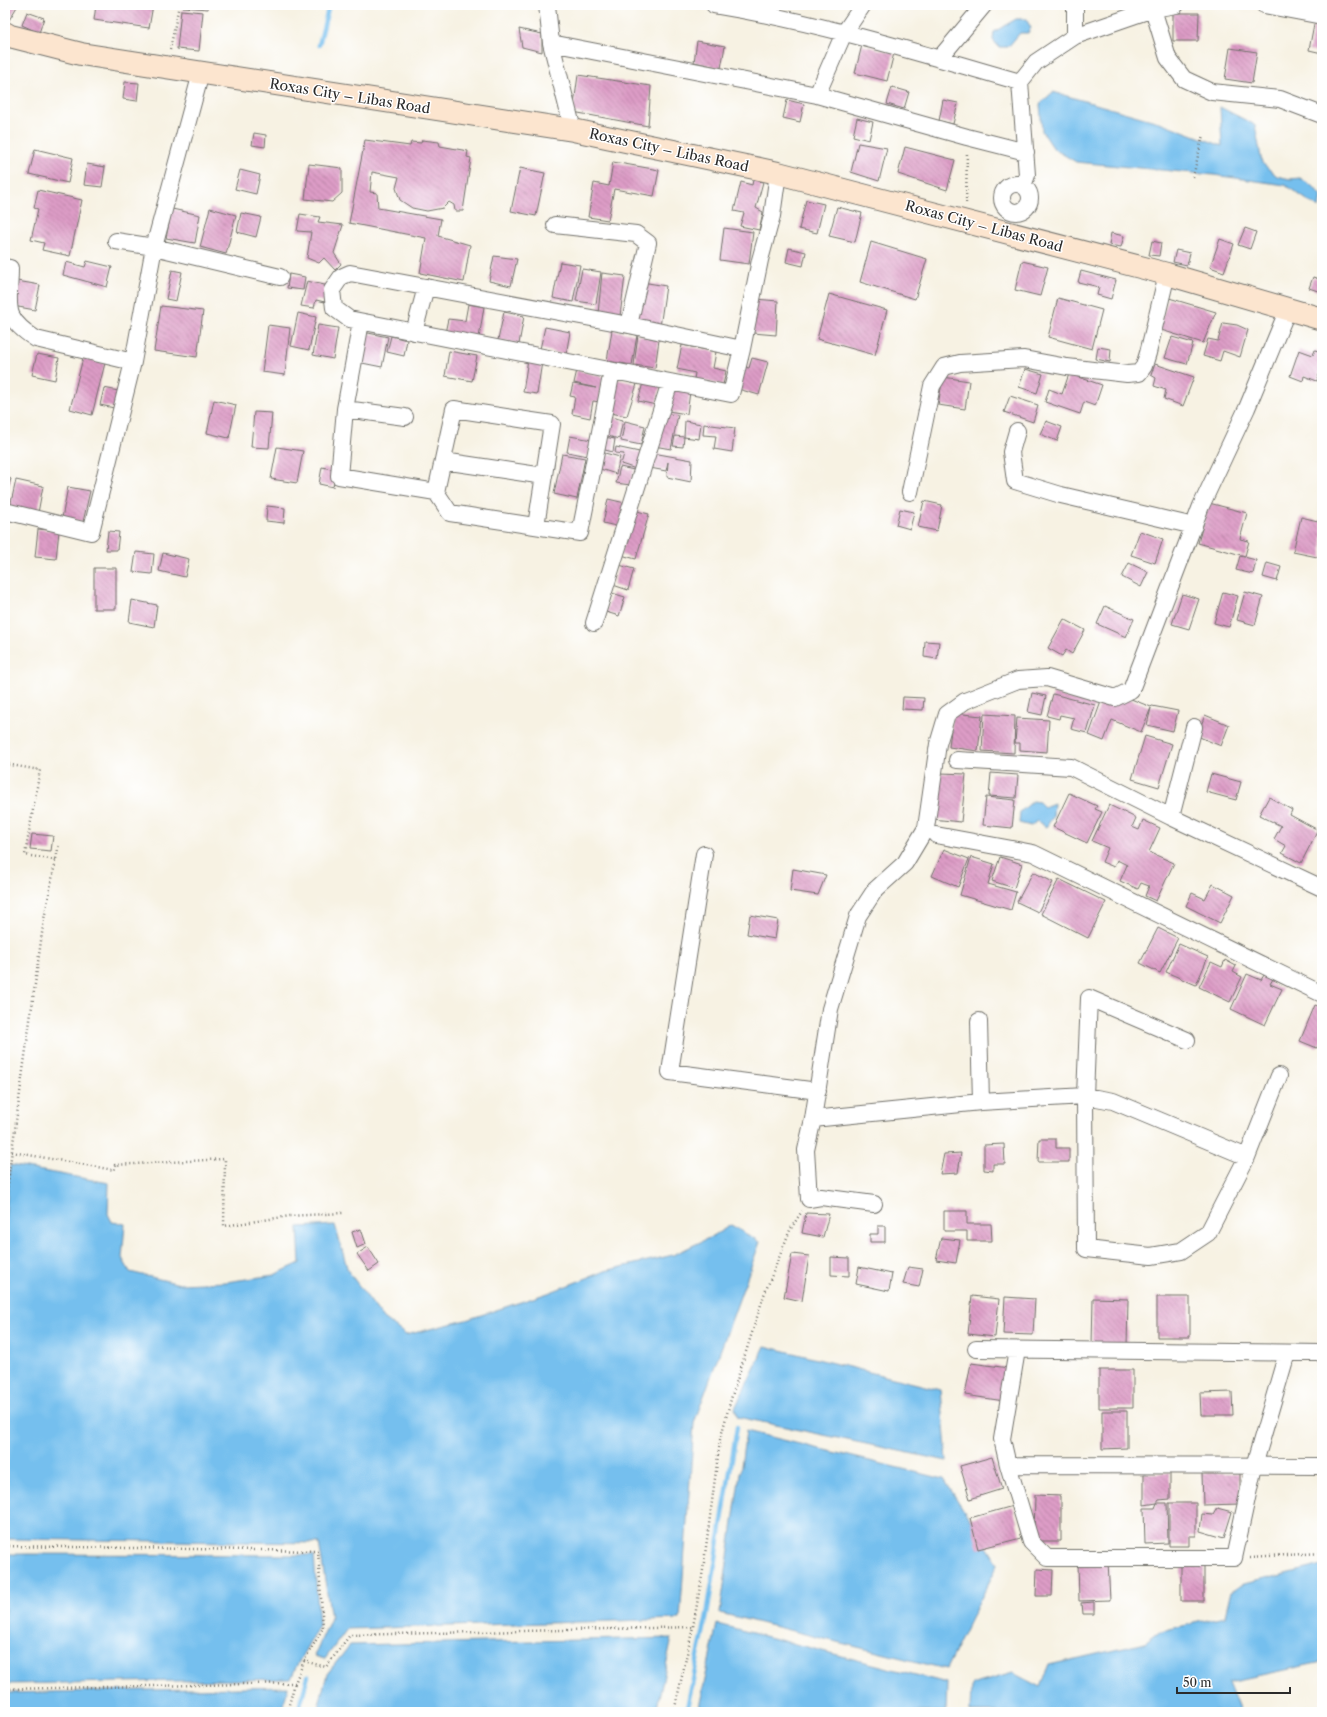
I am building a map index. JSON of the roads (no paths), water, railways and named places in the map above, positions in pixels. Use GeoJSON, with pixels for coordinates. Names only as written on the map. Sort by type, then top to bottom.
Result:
{"type":"FeatureCollection","features":[{"type":"Feature","properties":{"kind":"main road","name":"Roxas City – Libas Road"},"geometry":{"type":"LineString","coordinates":[[5,33],[10,36],[81,54],[573,130],[778,173],[1167,274],[1322,319]]}},
{"type":"Feature","properties":{"kind":"street"},"geometry":{"type":"LineString","coordinates":[[547,5],[550,43],[573,130]]}},
{"type":"Feature","properties":{"kind":"street"},"geometry":{"type":"LineString","coordinates":[[714,5],[746,10],[844,33],[1020,82]]}},
{"type":"Feature","properties":{"kind":"street"},"geometry":{"type":"LineString","coordinates":[[817,95],[844,33],[863,5]]}},
{"type":"Feature","properties":{"kind":"street"},"geometry":{"type":"LineString","coordinates":[[939,59],[984,5]]}},
{"type":"Feature","properties":{"kind":"street"},"geometry":{"type":"LineString","coordinates":[[1074,5],[1075,36]]}},
{"type":"Feature","properties":{"kind":"street"},"geometry":{"type":"LineString","coordinates":[[1003,232],[1011,211],[1020,212],[1028,206],[1030,201],[1028,190],[1023,186],[1027,175],[1020,82],[1036,62],[1075,36],[1153,7],[1176,5]]}},
{"type":"Feature","properties":{"kind":"street"},"geometry":{"type":"LineString","coordinates":[[1264,5],[1322,16]]}},
{"type":"Feature","properties":{"kind":"street"},"geometry":{"type":"LineString","coordinates":[[1153,7],[1168,58],[1184,79],[1212,92],[1280,99],[1322,115]]}},
{"type":"Feature","properties":{"kind":"street"},"geometry":{"type":"LineString","coordinates":[[550,43],[817,95],[1026,152]]}},
{"type":"Feature","properties":{"kind":"street"},"geometry":{"type":"LineString","coordinates":[[5,511],[92,532],[133,362],[154,247],[201,73]]}},
{"type":"Feature","properties":{"kind":"street"},"geometry":{"type":"LineString","coordinates":[[742,349],[629,325],[350,274],[341,277],[332,290],[334,308],[349,319],[731,394],[742,349],[760,260],[772,216],[778,173]]}},
{"type":"Feature","properties":{"kind":"street"},"geometry":{"type":"LineString","coordinates":[[555,225],[636,234],[648,243],[629,325]]}},
{"type":"Feature","properties":{"kind":"street"},"geometry":{"type":"LineString","coordinates":[[116,241],[154,247],[280,277]]}},
{"type":"Feature","properties":{"kind":"street"},"geometry":{"type":"LineString","coordinates":[[5,267],[10,268],[10,286],[7,308],[14,324],[22,331],[36,339],[133,362]]}},
{"type":"Feature","properties":{"kind":"street"},"geometry":{"type":"LineString","coordinates":[[910,492],[932,386],[944,367],[960,363],[1024,359],[1067,367],[1127,374],[1139,373],[1144,366],[1148,353],[1167,274]]}},
{"type":"Feature","properties":{"kind":"street"},"geometry":{"type":"LineString","coordinates":[[414,332],[426,287]]}},
{"type":"Feature","properties":{"kind":"street"},"geometry":{"type":"LineString","coordinates":[[874,1204],[821,1197],[809,1199],[806,1150],[818,1091],[830,1009],[858,916],[875,890],[905,863],[926,828],[938,744],[947,714],[965,701],[1018,680],[1047,678],[1115,698],[1131,690],[1194,526],[1247,408],[1288,309]]}},
{"type":"Feature","properties":{"kind":"street"},"geometry":{"type":"LineString","coordinates":[[361,322],[345,409],[339,476],[436,492]]}},
{"type":"Feature","properties":{"kind":"street"},"geometry":{"type":"LineString","coordinates":[[536,526],[552,424],[454,409],[436,492],[450,513],[580,533],[612,371]]}},
{"type":"Feature","properties":{"kind":"street"},"geometry":{"type":"LineString","coordinates":[[594,623],[670,382]]}},
{"type":"Feature","properties":{"kind":"street"},"geometry":{"type":"LineString","coordinates":[[345,409],[405,417]]}},
{"type":"Feature","properties":{"kind":"street"},"geometry":{"type":"LineString","coordinates":[[1018,431],[1011,452],[1015,481],[1061,495],[1194,526]]}},
{"type":"Feature","properties":{"kind":"street"},"geometry":{"type":"LineString","coordinates":[[443,461],[544,476]]}},
{"type":"Feature","properties":{"kind":"street"},"geometry":{"type":"LineString","coordinates":[[1171,817],[1194,727]]}},
{"type":"Feature","properties":{"kind":"street"},"geometry":{"type":"LineString","coordinates":[[957,760],[1071,767],[1171,817],[1322,888]]}},
{"type":"Feature","properties":{"kind":"street"},"geometry":{"type":"LineString","coordinates":[[936,835],[1033,854],[1322,994]]}},
{"type":"Feature","properties":{"kind":"street"},"geometry":{"type":"LineString","coordinates":[[704,854],[670,1072],[818,1091]]}},
{"type":"Feature","properties":{"kind":"street"},"geometry":{"type":"LineString","coordinates":[[1188,1040],[1089,998],[1085,1096],[1086,1249],[1151,1256],[1181,1251],[1208,1233],[1247,1157],[1278,1076]]}},
{"type":"Feature","properties":{"kind":"street"},"geometry":{"type":"LineString","coordinates":[[979,1021],[981,1102]]}},
{"type":"Feature","properties":{"kind":"street"},"geometry":{"type":"LineString","coordinates":[[813,1119],[981,1102],[1085,1096],[1113,1101],[1247,1157]]}},
{"type":"Feature","properties":{"kind":"street"},"geometry":{"type":"LineString","coordinates":[[976,1349],[1322,1353]]}},
{"type":"Feature","properties":{"kind":"street"},"geometry":{"type":"LineString","coordinates":[[1017,1350],[1002,1439],[1008,1465],[1031,1542],[1047,1558],[1234,1558],[1254,1466],[1287,1353]]}},
{"type":"Feature","properties":{"kind":"street"},"geometry":{"type":"LineString","coordinates":[[1008,1465],[1322,1466]]}},
{"type":"Feature","properties":{"kind":"water"},"geometry":{"type":"Polygon","coordinates":[[[1016,19],[1026,19],[1031,28],[1028,33],[1020,33],[1008,47],[999,47],[993,40],[994,32],[1016,19]]]}},
{"type":"Feature","properties":{"kind":"water"},"geometry":{"type":"Polygon","coordinates":[[[1053,92],[1162,123],[1222,146],[1220,107],[1255,125],[1262,163],[1277,176],[1290,179],[1300,178],[1314,187],[1321,196],[1319,208],[1285,185],[1214,175],[1076,162],[1054,149],[1042,131],[1040,104],[1053,92]]]}},
{"type":"Feature","properties":{"kind":"water"},"geometry":{"type":"Polygon","coordinates":[[[1033,801],[1039,802],[1044,807],[1054,803],[1053,817],[1046,827],[1037,821],[1031,826],[1019,823],[1020,812],[1033,801]]]}},
{"type":"Feature","properties":{"kind":"water"},"geometry":{"type":"Polygon","coordinates":[[[10,1165],[109,1183],[108,1214],[112,1222],[125,1224],[122,1258],[130,1272],[180,1284],[226,1282],[274,1275],[300,1263],[298,1227],[335,1225],[348,1271],[383,1318],[406,1335],[466,1320],[548,1293],[605,1271],[673,1255],[713,1236],[731,1225],[760,1242],[694,1423],[680,1619],[347,1629],[325,1659],[314,1656],[331,1618],[319,1543],[5,1539],[5,1221],[10,1165]]]}},
{"type":"Feature","properties":{"kind":"water"},"geometry":{"type":"Polygon","coordinates":[[[765,1346],[941,1390],[947,1461],[738,1417],[735,1408],[765,1346]]]}},
{"type":"Feature","properties":{"kind":"water"},"geometry":{"type":"Polygon","coordinates":[[[746,1431],[944,1479],[998,1564],[946,1669],[720,1613],[746,1431]]]}},
{"type":"Feature","properties":{"kind":"water"},"geometry":{"type":"Polygon","coordinates":[[[5,1554],[314,1555],[319,1625],[291,1679],[5,1684],[5,1554]]]}},
{"type":"Feature","properties":{"kind":"water"},"geometry":{"type":"Polygon","coordinates":[[[1322,1565],[1322,1662],[1228,1682],[1240,1712],[970,1712],[971,1685],[1013,1673],[1040,1687],[1049,1665],[1145,1643],[1161,1631],[1225,1616],[1231,1591],[1244,1584],[1322,1565]]]}},
{"type":"Feature","properties":{"kind":"water"},"geometry":{"type":"Polygon","coordinates":[[[717,1624],[947,1683],[946,1712],[698,1712],[717,1624]]]}},
{"type":"Feature","properties":{"kind":"water"},"geometry":{"type":"Polygon","coordinates":[[[672,1638],[656,1712],[317,1712],[327,1674],[350,1645],[672,1638]]]}},
{"type":"Feature","properties":{"kind":"water"},"geometry":{"type":"Polygon","coordinates":[[[288,1687],[282,1712],[5,1712],[5,1693],[288,1687]]]}},
{"type":"Feature","properties":{"kind":"waterway"},"geometry":{"type":"LineString","coordinates":[[319,45],[329,5]]}},
{"type":"Feature","properties":{"kind":"waterway"},"geometry":{"type":"LineString","coordinates":[[686,1712],[707,1615],[737,1427]]}},
{"type":"Feature","properties":{"kind":"waterway"},"geometry":{"type":"LineString","coordinates":[[298,1712],[308,1676]]}}]}
